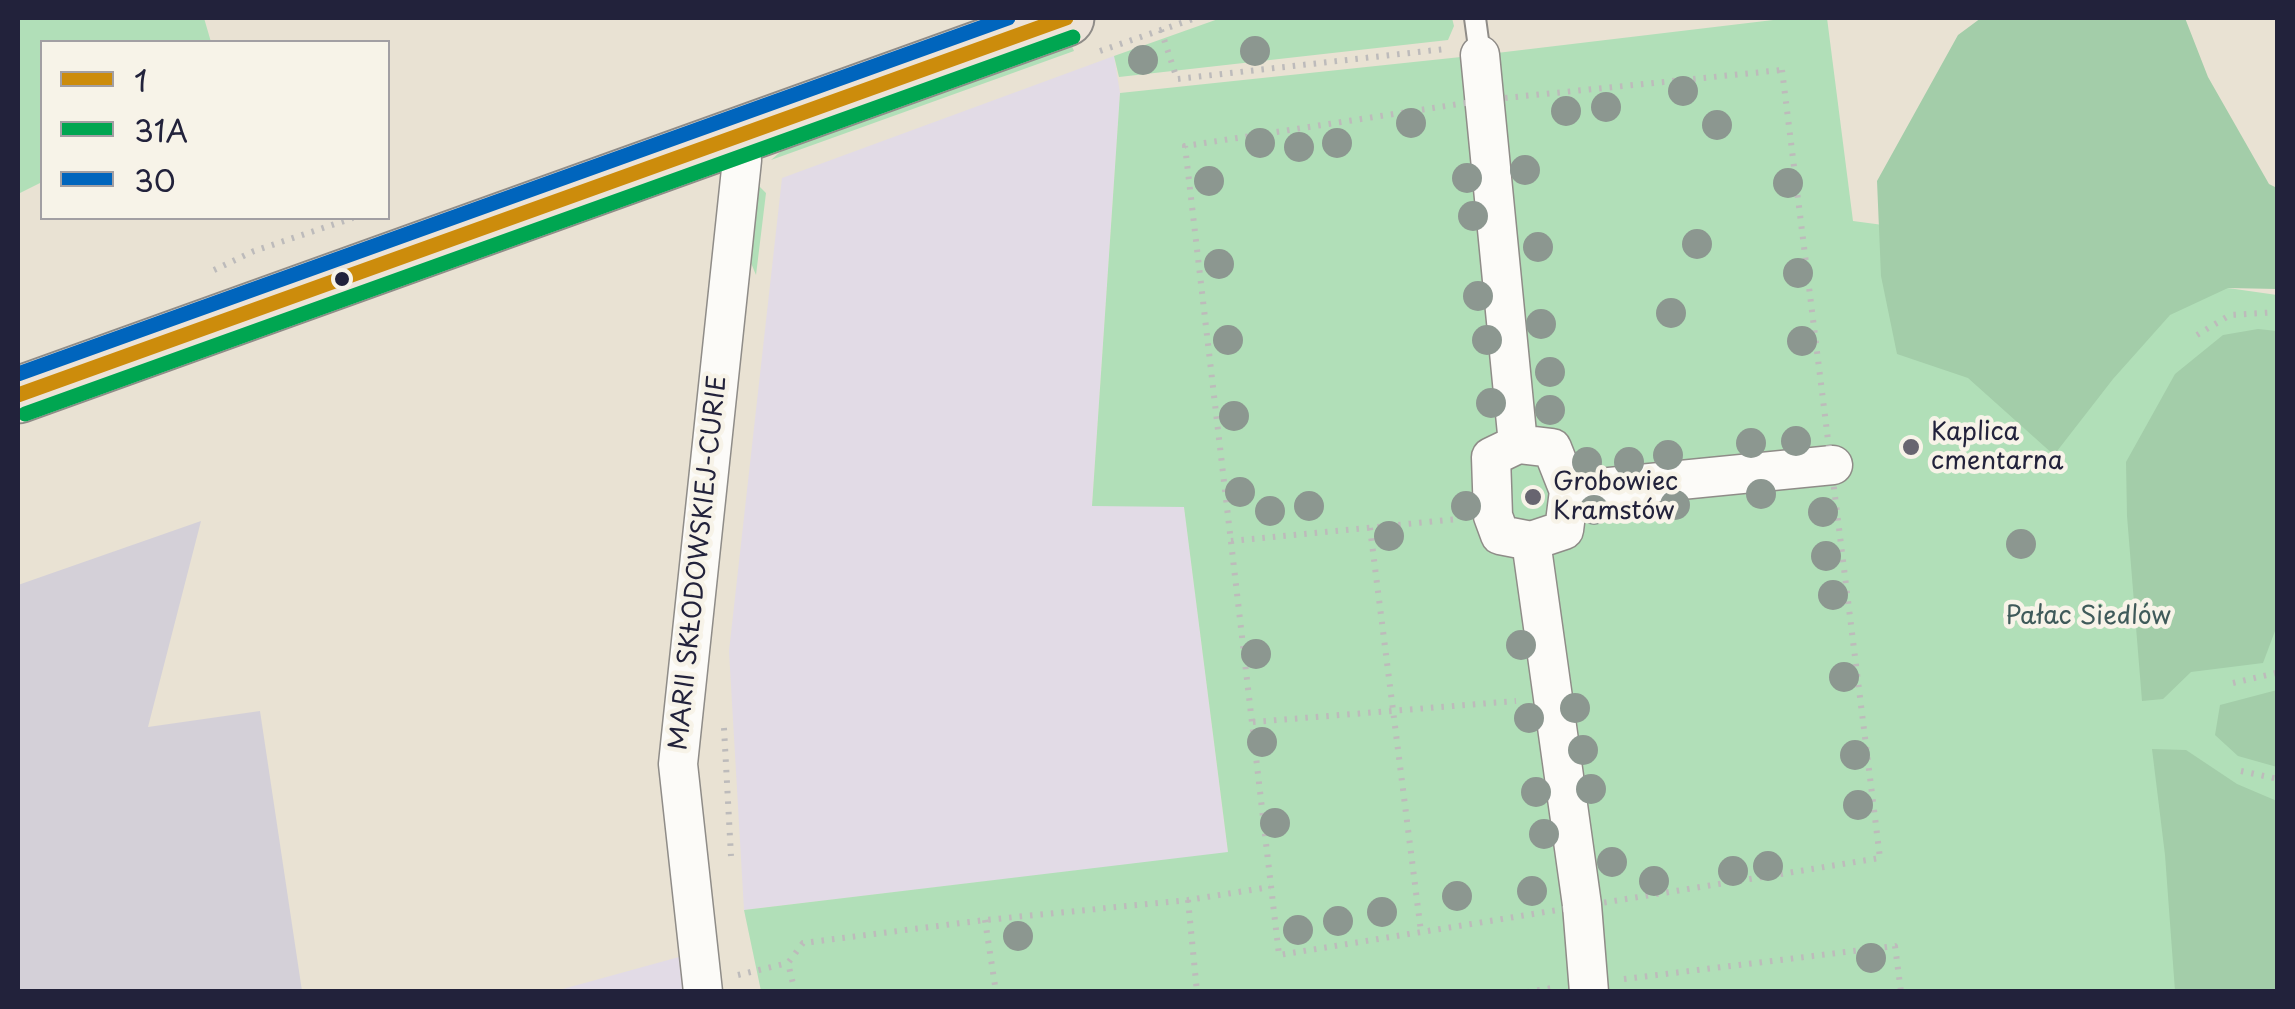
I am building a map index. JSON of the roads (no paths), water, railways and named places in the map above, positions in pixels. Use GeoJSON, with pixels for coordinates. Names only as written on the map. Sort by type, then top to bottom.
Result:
{"type":"FeatureCollection","features":[{"type":"Feature","properties":{"kind":"main road"},"geometry":{"type":"LineString","coordinates":[[18,394],[1066,18]]}},
{"type":"Feature","properties":{"kind":"street"},"geometry":{"type":"LineString","coordinates":[[1468,52],[1518,444]]}},
{"type":"Feature","properties":{"kind":"street","name":"MARII SKŁODOWSKIEJ-CURIE"},"geometry":{"type":"LineString","coordinates":[[703,992],[678,764],[742,160],[734,136]]}},
{"type":"Feature","properties":{"kind":"street"},"geometry":{"type":"LineString","coordinates":[[1518,444],[1552,448],[1569,491],[1564,530],[1530,541],[1500,535],[1492,516],[1491,457],[1518,444]]}},
{"type":"Feature","properties":{"kind":"street"},"geometry":{"type":"LineString","coordinates":[[1569,491],[1833,466]]}},
{"type":"Feature","properties":{"kind":"street"},"geometry":{"type":"LineString","coordinates":[[1530,541],[1582,905],[1589,988]]}},
{"type":"Feature","properties":{"kind":"lane"},"geometry":{"type":"LineString","coordinates":[[1468,52],[1475,18]]}},
{"type":"Feature","properties":{"kind":"place","name":"Kaplica cmentarna"},"geometry":{"type":"Point","coordinates":[1911,447]}},
{"type":"Feature","properties":{"kind":"place","name":"Grobowiec Kramstów"},"geometry":{"type":"Point","coordinates":[1533,497]}},
{"type":"Feature","properties":{"kind":"park label","name":"Pałac Siedlów"},"geometry":{"type":"Point","coordinates":[2088,617]}}]}
